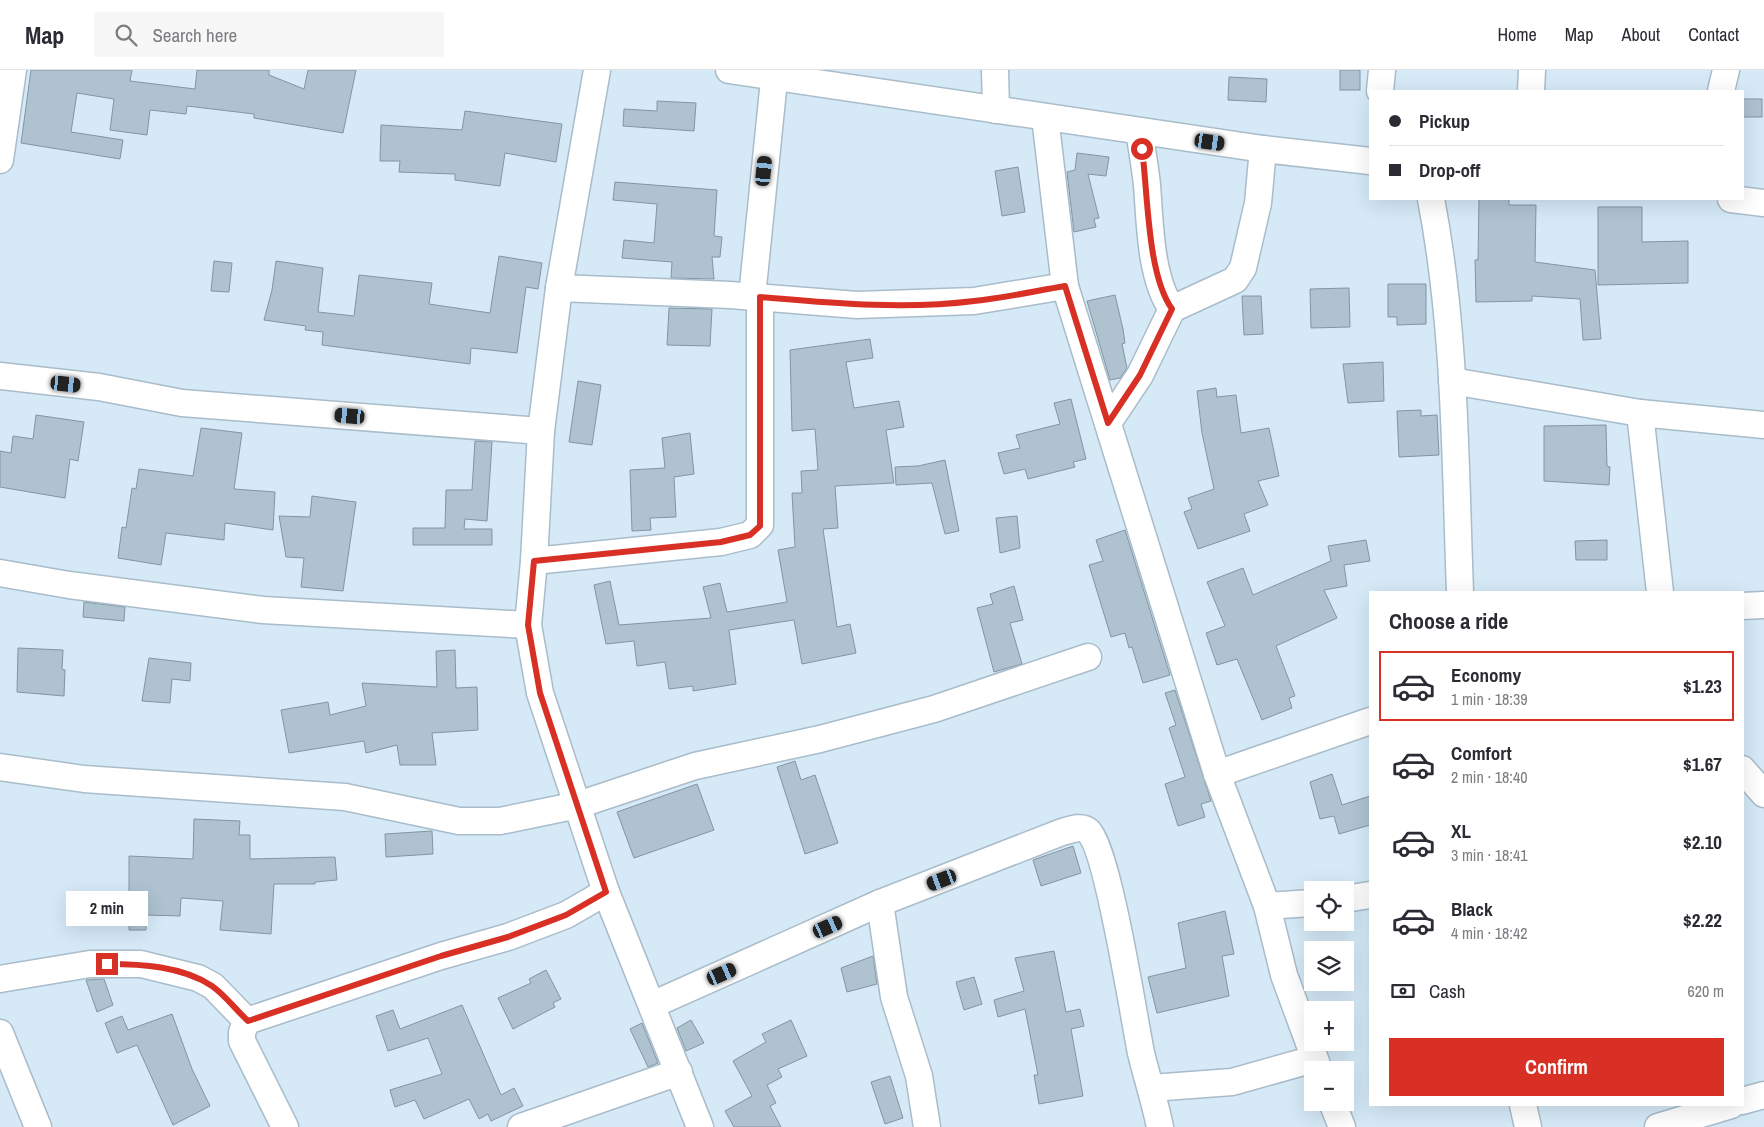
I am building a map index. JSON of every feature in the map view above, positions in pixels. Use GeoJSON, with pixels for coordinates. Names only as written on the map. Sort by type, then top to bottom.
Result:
{"type":"FeatureCollection","features":[{"type":"Feature","properties":{"kind":"street"},"geometry":{"type":"LineString","coordinates":[[0,160],[13,70]]}},
{"type":"Feature","properties":{"kind":"street"},"geometry":{"type":"LineString","coordinates":[[596,70],[559,288],[542,431],[528,625],[540,693],[606,892],[700,1127]]}},
{"type":"Feature","properties":{"kind":"street"},"geometry":{"type":"LineString","coordinates":[[729,70],[775,73],[996,110],[1264,149],[1369,162]]}},
{"type":"Feature","properties":{"kind":"street"},"geometry":{"type":"LineString","coordinates":[[995,70],[996,110]]}},
{"type":"Feature","properties":{"kind":"street"},"geometry":{"type":"LineString","coordinates":[[1380,90],[1382,70]]}},
{"type":"Feature","properties":{"kind":"street"},"geometry":{"type":"LineString","coordinates":[[1532,70],[1532,90]]}},
{"type":"Feature","properties":{"kind":"street"},"geometry":{"type":"LineString","coordinates":[[1721,90],[1726,70]]}},
{"type":"Feature","properties":{"kind":"street"},"geometry":{"type":"LineString","coordinates":[[534,561],[721,542],[750,535],[760,526],[756,297],[775,73]]}},
{"type":"Feature","properties":{"kind":"street"},"geometry":{"type":"LineString","coordinates":[[1045,117],[1065,286],[1217,774],[1267,906],[1284,974],[1316,1061]]}},
{"type":"Feature","properties":{"kind":"street"},"geometry":{"type":"LineString","coordinates":[[1139,131],[1150,236],[1163,296],[1172,309]]}},
{"type":"Feature","properties":{"kind":"street"},"geometry":{"type":"LineString","coordinates":[[1108,423],[1140,375],[1172,309],[1234,280],[1243,268],[1258,203],[1264,149]]}},
{"type":"Feature","properties":{"kind":"street"},"geometry":{"type":"LineString","coordinates":[[1431,200],[1442,255],[1452,381],[1460,591]]}},
{"type":"Feature","properties":{"kind":"street"},"geometry":{"type":"LineString","coordinates":[[1742,200],[1764,202]]}},
{"type":"Feature","properties":{"kind":"street"},"geometry":{"type":"LineString","coordinates":[[559,288],[756,297],[857,305],[974,301],[1065,286]]}},
{"type":"Feature","properties":{"kind":"street"},"geometry":{"type":"LineString","coordinates":[[0,376],[99,387],[182,403],[542,431]]}},
{"type":"Feature","properties":{"kind":"street"},"geometry":{"type":"LineString","coordinates":[[1452,381],[1640,413],[1764,425]]}},
{"type":"Feature","properties":{"kind":"street"},"geometry":{"type":"LineString","coordinates":[[1640,413],[1660,591]]}},
{"type":"Feature","properties":{"kind":"street"},"geometry":{"type":"LineString","coordinates":[[0,573],[78,586],[263,610],[528,625]]}},
{"type":"Feature","properties":{"kind":"street"},"geometry":{"type":"LineString","coordinates":[[1744,606],[1764,605]]}},
{"type":"Feature","properties":{"kind":"street"},"geometry":{"type":"LineString","coordinates":[[0,767],[84,779],[345,797],[459,821],[500,821],[578,806],[695,766],[820,739],[934,709],[1088,657]]}},
{"type":"Feature","properties":{"kind":"street"},"geometry":{"type":"LineString","coordinates":[[1217,774],[1369,721]]}},
{"type":"Feature","properties":{"kind":"street"},"geometry":{"type":"LineString","coordinates":[[1744,771],[1764,794]]}},
{"type":"Feature","properties":{"kind":"street"},"geometry":{"type":"LineString","coordinates":[[652,1006],[880,903],[1062,832],[1084,829],[1089,832],[1101,861],[1160,1127]]}},
{"type":"Feature","properties":{"kind":"street"},"geometry":{"type":"LineString","coordinates":[[285,1127],[242,1041],[242,1032],[248,1021],[441,956],[508,937],[566,915],[606,892]]}},
{"type":"Feature","properties":{"kind":"street"},"geometry":{"type":"LineString","coordinates":[[1354,898],[1369,895]]}},
{"type":"Feature","properties":{"kind":"street"},"geometry":{"type":"LineString","coordinates":[[880,903],[894,997],[919,1076],[927,1127]]}},
{"type":"Feature","properties":{"kind":"street"},"geometry":{"type":"LineString","coordinates":[[1267,906],[1304,904]]}},
{"type":"Feature","properties":{"kind":"street"},"geometry":{"type":"LineString","coordinates":[[0,979],[90,964],[141,964],[198,978],[213,986],[248,1021]]}},
{"type":"Feature","properties":{"kind":"street"},"geometry":{"type":"LineString","coordinates":[[0,1033],[38,1127]]}},
{"type":"Feature","properties":{"kind":"street"},"geometry":{"type":"LineString","coordinates":[[1151,1088],[1232,1082],[1304,1067]]}},
{"type":"Feature","properties":{"kind":"street"},"geometry":{"type":"LineString","coordinates":[[521,1127],[679,1072]]}},
{"type":"Feature","properties":{"kind":"street"},"geometry":{"type":"LineString","coordinates":[[1744,1101],[1764,1095]]}},
{"type":"Feature","properties":{"kind":"street"},"geometry":{"type":"LineString","coordinates":[[1523,1106],[1528,1127]]}},
{"type":"Feature","properties":{"kind":"street"},"geometry":{"type":"LineString","coordinates":[[1658,1127],[1728,1106]]}},
{"type":"Feature","properties":{"kind":"street"},"geometry":{"type":"LineString","coordinates":[[1336,1111],[1342,1127]]}},
{"type":"Feature","properties":{"kind":"building"},"geometry":{"type":"Polygon","coordinates":[[[31,70],[132,70],[130,81],[195,89],[197,70],[269,70],[269,75],[304,89],[308,70],[356,70],[343,133],[254,118],[254,114],[187,106],[186,114],[150,110],[147,135],[110,130],[114,99],[77,93],[71,132],[123,140],[120,159],[21,143],[31,70]]]}},
{"type":"Feature","properties":{"kind":"building"},"geometry":{"type":"Polygon","coordinates":[[[1340,70],[1360,70],[1360,90],[1340,90],[1340,70]]]}},
{"type":"Feature","properties":{"kind":"building"},"geometry":{"type":"Polygon","coordinates":[[[1229,77],[1267,79],[1266,102],[1228,100],[1229,77]]]}},
{"type":"Feature","properties":{"kind":"building"},"geometry":{"type":"Polygon","coordinates":[[[1744,99],[1762,99],[1762,117],[1744,117],[1744,99]]]}},
{"type":"Feature","properties":{"kind":"building"},"geometry":{"type":"Polygon","coordinates":[[[657,101],[696,103],[694,131],[623,126],[624,109],[657,111],[657,101]]]}},
{"type":"Feature","properties":{"kind":"building"},"geometry":{"type":"Polygon","coordinates":[[[465,111],[562,124],[556,162],[505,153],[500,186],[455,180],[455,174],[399,172],[400,161],[380,161],[381,125],[462,130],[465,111]]]}},
{"type":"Feature","properties":{"kind":"building"},"geometry":{"type":"Polygon","coordinates":[[[1077,153],[1109,157],[1106,176],[1088,174],[1099,218],[1094,219],[1096,227],[1074,232],[1067,172],[1075,170],[1077,153]]]}},
{"type":"Feature","properties":{"kind":"building"},"geometry":{"type":"Polygon","coordinates":[[[1018,167],[1025,212],[1002,216],[995,171],[1018,167]]]}},
{"type":"Feature","properties":{"kind":"building"},"geometry":{"type":"Polygon","coordinates":[[[615,182],[717,190],[714,236],[722,237],[720,257],[712,257],[714,279],[671,278],[672,262],[622,258],[624,240],[654,243],[657,204],[613,200],[615,182]]]}},
{"type":"Feature","properties":{"kind":"building"},"geometry":{"type":"Polygon","coordinates":[[[1479,200],[1509,200],[1509,205],[1536,205],[1535,262],[1595,270],[1601,339],[1583,340],[1580,299],[1532,296],[1532,301],[1476,302],[1475,260],[1478,260],[1479,200]]]}},
{"type":"Feature","properties":{"kind":"building"},"geometry":{"type":"Polygon","coordinates":[[[1598,207],[1642,207],[1642,242],[1688,241],[1688,283],[1598,285],[1598,207]]]}},
{"type":"Feature","properties":{"kind":"building"},"geometry":{"type":"Polygon","coordinates":[[[499,256],[542,263],[538,289],[526,287],[517,353],[471,348],[470,364],[322,345],[323,332],[305,330],[306,326],[264,320],[272,290],[276,261],[323,268],[318,312],[354,316],[359,275],[432,283],[429,304],[490,313],[499,256]]]}},
{"type":"Feature","properties":{"kind":"building"},"geometry":{"type":"Polygon","coordinates":[[[214,261],[232,263],[229,292],[211,291],[214,261]]]}},
{"type":"Feature","properties":{"kind":"building"},"geometry":{"type":"Polygon","coordinates":[[[1388,284],[1426,284],[1426,324],[1397,325],[1397,317],[1388,317],[1388,284]]]}},
{"type":"Feature","properties":{"kind":"building"},"geometry":{"type":"Polygon","coordinates":[[[1349,288],[1350,327],[1311,328],[1310,289],[1349,288]]]}},
{"type":"Feature","properties":{"kind":"building"},"geometry":{"type":"Polygon","coordinates":[[[1115,295],[1123,329],[1125,343],[1122,344],[1127,368],[1120,378],[1110,380],[1087,301],[1115,295]]]}},
{"type":"Feature","properties":{"kind":"building"},"geometry":{"type":"Polygon","coordinates":[[[1242,296],[1261,296],[1263,334],[1244,335],[1242,296]]]}},
{"type":"Feature","properties":{"kind":"building"},"geometry":{"type":"Polygon","coordinates":[[[669,308],[712,309],[710,346],[667,345],[669,308]]]}},
{"type":"Feature","properties":{"kind":"building"},"geometry":{"type":"Polygon","coordinates":[[[870,339],[873,358],[846,362],[854,408],[899,401],[904,427],[886,430],[894,483],[835,486],[838,528],[823,529],[837,627],[850,624],[856,653],[802,664],[794,620],[729,630],[736,684],[693,691],[693,686],[669,689],[665,662],[637,666],[634,641],[606,644],[594,585],[610,581],[619,625],[711,618],[703,587],[720,583],[727,612],[787,602],[778,550],[795,547],[792,493],[802,493],[801,471],[818,470],[815,429],[792,431],[790,350],[870,339]]]}},
{"type":"Feature","properties":{"kind":"building"},"geometry":{"type":"Polygon","coordinates":[[[1383,362],[1384,401],[1348,403],[1343,364],[1383,362]]]}},
{"type":"Feature","properties":{"kind":"building"},"geometry":{"type":"Polygon","coordinates":[[[578,381],[601,385],[592,445],[569,442],[578,381]]]}},
{"type":"Feature","properties":{"kind":"building"},"geometry":{"type":"Polygon","coordinates":[[[1216,388],[1217,397],[1236,395],[1241,433],[1269,428],[1279,476],[1258,481],[1268,505],[1244,514],[1250,531],[1198,549],[1184,512],[1192,509],[1188,498],[1214,489],[1202,433],[1197,391],[1216,388]]]}},
{"type":"Feature","properties":{"kind":"building"},"geometry":{"type":"Polygon","coordinates":[[[1071,399],[1086,459],[1073,462],[1075,467],[1028,479],[1025,469],[1004,474],[998,453],[1020,448],[1016,435],[1060,424],[1054,403],[1071,399]]]}},
{"type":"Feature","properties":{"kind":"building"},"geometry":{"type":"Polygon","coordinates":[[[1421,410],[1421,416],[1437,415],[1439,455],[1399,457],[1397,411],[1421,410]]]}},
{"type":"Feature","properties":{"kind":"building"},"geometry":{"type":"Polygon","coordinates":[[[36,415],[84,422],[78,461],[70,459],[65,498],[0,487],[0,451],[11,453],[13,436],[33,439],[36,415]]]}},
{"type":"Feature","properties":{"kind":"building"},"geometry":{"type":"Polygon","coordinates":[[[1606,425],[1607,466],[1610,467],[1609,485],[1544,481],[1544,426],[1606,425]]]}},
{"type":"Feature","properties":{"kind":"building"},"geometry":{"type":"Polygon","coordinates":[[[201,428],[242,433],[234,489],[275,492],[273,530],[225,523],[224,540],[166,533],[161,565],[118,558],[122,527],[126,528],[132,488],[136,489],[139,469],[193,476],[201,428]]]}},
{"type":"Feature","properties":{"kind":"building"},"geometry":{"type":"Polygon","coordinates":[[[690,433],[694,474],[674,477],[676,517],[650,518],[651,530],[632,531],[630,470],[665,468],[662,438],[690,433]]]}},
{"type":"Feature","properties":{"kind":"building"},"geometry":{"type":"Polygon","coordinates":[[[475,441],[492,442],[487,521],[465,519],[464,529],[492,529],[492,545],[413,545],[413,528],[445,528],[446,490],[472,490],[475,441]]]}},
{"type":"Feature","properties":{"kind":"building"},"geometry":{"type":"Polygon","coordinates":[[[945,460],[959,531],[945,534],[932,483],[896,485],[895,467],[918,466],[945,460]]]}},
{"type":"Feature","properties":{"kind":"building"},"geometry":{"type":"Polygon","coordinates":[[[312,496],[356,502],[343,591],[301,587],[304,558],[286,557],[279,516],[310,517],[312,496]]]}},
{"type":"Feature","properties":{"kind":"building"},"geometry":{"type":"Polygon","coordinates":[[[1017,516],[1020,548],[1000,553],[996,518],[1017,516]]]}},
{"type":"Feature","properties":{"kind":"building"},"geometry":{"type":"Polygon","coordinates":[[[1125,530],[1170,675],[1143,683],[1132,647],[1129,648],[1125,633],[1111,637],[1089,565],[1103,561],[1096,540],[1125,530]]]}},
{"type":"Feature","properties":{"kind":"building"},"geometry":{"type":"Polygon","coordinates":[[[1366,540],[1370,561],[1344,565],[1347,586],[1324,590],[1337,618],[1276,646],[1295,696],[1289,698],[1292,708],[1262,720],[1237,659],[1217,665],[1206,633],[1225,626],[1207,582],[1243,568],[1253,595],[1331,561],[1328,546],[1366,540]]]}},
{"type":"Feature","properties":{"kind":"building"},"geometry":{"type":"Polygon","coordinates":[[[1607,540],[1607,560],[1576,560],[1575,541],[1607,540]]]}},
{"type":"Feature","properties":{"kind":"building"},"geometry":{"type":"Polygon","coordinates":[[[1014,586],[1023,620],[1010,623],[1022,664],[994,672],[977,608],[993,604],[990,594],[1014,586]]]}},
{"type":"Feature","properties":{"kind":"building"},"geometry":{"type":"Polygon","coordinates":[[[84,602],[125,607],[124,621],[83,617],[84,602]]]}},
{"type":"Feature","properties":{"kind":"building"},"geometry":{"type":"Polygon","coordinates":[[[18,648],[63,650],[62,669],[65,670],[64,696],[17,692],[18,648]]]}},
{"type":"Feature","properties":{"kind":"building"},"geometry":{"type":"Polygon","coordinates":[[[455,650],[456,688],[477,687],[478,730],[432,733],[436,765],[400,765],[397,745],[366,753],[364,741],[289,753],[281,710],[328,702],[330,715],[366,706],[362,683],[437,687],[436,651],[455,650]]]}},
{"type":"Feature","properties":{"kind":"building"},"geometry":{"type":"Polygon","coordinates":[[[149,658],[191,663],[190,681],[172,679],[170,703],[142,701],[149,658]]]}},
{"type":"Feature","properties":{"kind":"building"},"geometry":{"type":"Polygon","coordinates":[[[1175,690],[1211,801],[1201,804],[1205,817],[1178,826],[1165,784],[1185,777],[1169,728],[1176,725],[1165,693],[1175,690]]]}},
{"type":"Feature","properties":{"kind":"building"},"geometry":{"type":"Polygon","coordinates":[[[795,761],[801,780],[815,775],[838,843],[805,854],[777,767],[795,761]]]}},
{"type":"Feature","properties":{"kind":"building"},"geometry":{"type":"Polygon","coordinates":[[[1332,774],[1342,805],[1369,796],[1369,825],[1339,834],[1334,816],[1320,819],[1310,782],[1332,774]]]}},
{"type":"Feature","properties":{"kind":"building"},"geometry":{"type":"Polygon","coordinates":[[[697,784],[714,830],[634,858],[617,812],[697,784]]]}},
{"type":"Feature","properties":{"kind":"building"},"geometry":{"type":"Polygon","coordinates":[[[194,819],[240,821],[239,835],[250,835],[250,859],[335,857],[337,880],[315,882],[315,884],[274,884],[271,934],[220,930],[223,901],[181,898],[180,916],[146,915],[146,930],[129,930],[129,856],[193,859],[194,819]]]}},
{"type":"Feature","properties":{"kind":"building"},"geometry":{"type":"Polygon","coordinates":[[[432,831],[433,854],[386,857],[385,834],[432,831]]]}},
{"type":"Feature","properties":{"kind":"building"},"geometry":{"type":"Polygon","coordinates":[[[1073,846],[1081,873],[1041,886],[1033,860],[1073,846]]]}},
{"type":"Feature","properties":{"kind":"building"},"geometry":{"type":"Polygon","coordinates":[[[1225,911],[1234,954],[1222,956],[1229,996],[1157,1013],[1148,977],[1186,968],[1178,923],[1225,911]]]}},
{"type":"Feature","properties":{"kind":"building"},"geometry":{"type":"Polygon","coordinates":[[[1054,951],[1066,1012],[1080,1009],[1084,1026],[1071,1029],[1083,1096],[1039,1104],[1034,1075],[1038,1075],[1025,1009],[998,1017],[994,1000],[1024,991],[1015,958],[1054,951]]]}},
{"type":"Feature","properties":{"kind":"building"},"geometry":{"type":"Polygon","coordinates":[[[873,956],[877,984],[847,992],[841,968],[873,956]]]}},
{"type":"Feature","properties":{"kind":"building"},"geometry":{"type":"Polygon","coordinates":[[[546,970],[561,999],[553,1003],[555,1007],[513,1029],[498,998],[531,983],[529,979],[546,970]]]}},
{"type":"Feature","properties":{"kind":"building"},"geometry":{"type":"Polygon","coordinates":[[[974,977],[982,1004],[964,1010],[956,982],[974,977]]]}},
{"type":"Feature","properties":{"kind":"building"},"geometry":{"type":"Polygon","coordinates":[[[104,979],[113,1005],[97,1012],[86,980],[104,979]]]}},
{"type":"Feature","properties":{"kind":"building"},"geometry":{"type":"Polygon","coordinates":[[[462,1005],[501,1095],[514,1088],[523,1106],[491,1121],[488,1114],[479,1119],[469,1099],[424,1119],[415,1100],[395,1107],[390,1090],[442,1074],[428,1038],[388,1051],[376,1016],[393,1010],[400,1029],[462,1005]]]}},
{"type":"Feature","properties":{"kind":"building"},"geometry":{"type":"Polygon","coordinates":[[[172,1014],[192,1069],[210,1106],[173,1125],[137,1045],[117,1053],[105,1023],[122,1016],[128,1030],[172,1014]]]}},
{"type":"Feature","properties":{"kind":"building"},"geometry":{"type":"Polygon","coordinates":[[[691,1020],[704,1043],[686,1051],[677,1028],[691,1020]]]}},
{"type":"Feature","properties":{"kind":"building"},"geometry":{"type":"Polygon","coordinates":[[[791,1020],[807,1056],[778,1069],[782,1077],[767,1085],[776,1103],[770,1106],[781,1127],[734,1127],[725,1111],[752,1096],[733,1061],[766,1042],[762,1034],[791,1020]]]}},
{"type":"Feature","properties":{"kind":"building"},"geometry":{"type":"Polygon","coordinates":[[[642,1023],[658,1063],[648,1067],[630,1029],[642,1023]]]}},
{"type":"Feature","properties":{"kind":"building"},"geometry":{"type":"Polygon","coordinates":[[[890,1076],[903,1118],[885,1124],[871,1082],[890,1076]]]}},
{"type":"Feature","properties":{"kind":"route"},"geometry":{"type":"LineString","coordinates":[[107,964],[141,964],[198,978],[213,986],[248,1021],[441,956],[508,937],[566,915],[606,892],[540,693],[528,625],[534,561],[721,542],[750,535],[760,526],[762,512],[760,297],[857,305],[928,304],[974,301],[1065,286],[1108,423],[1140,375],[1172,309],[1163,296],[1150,236],[1142,149]]}}]}
